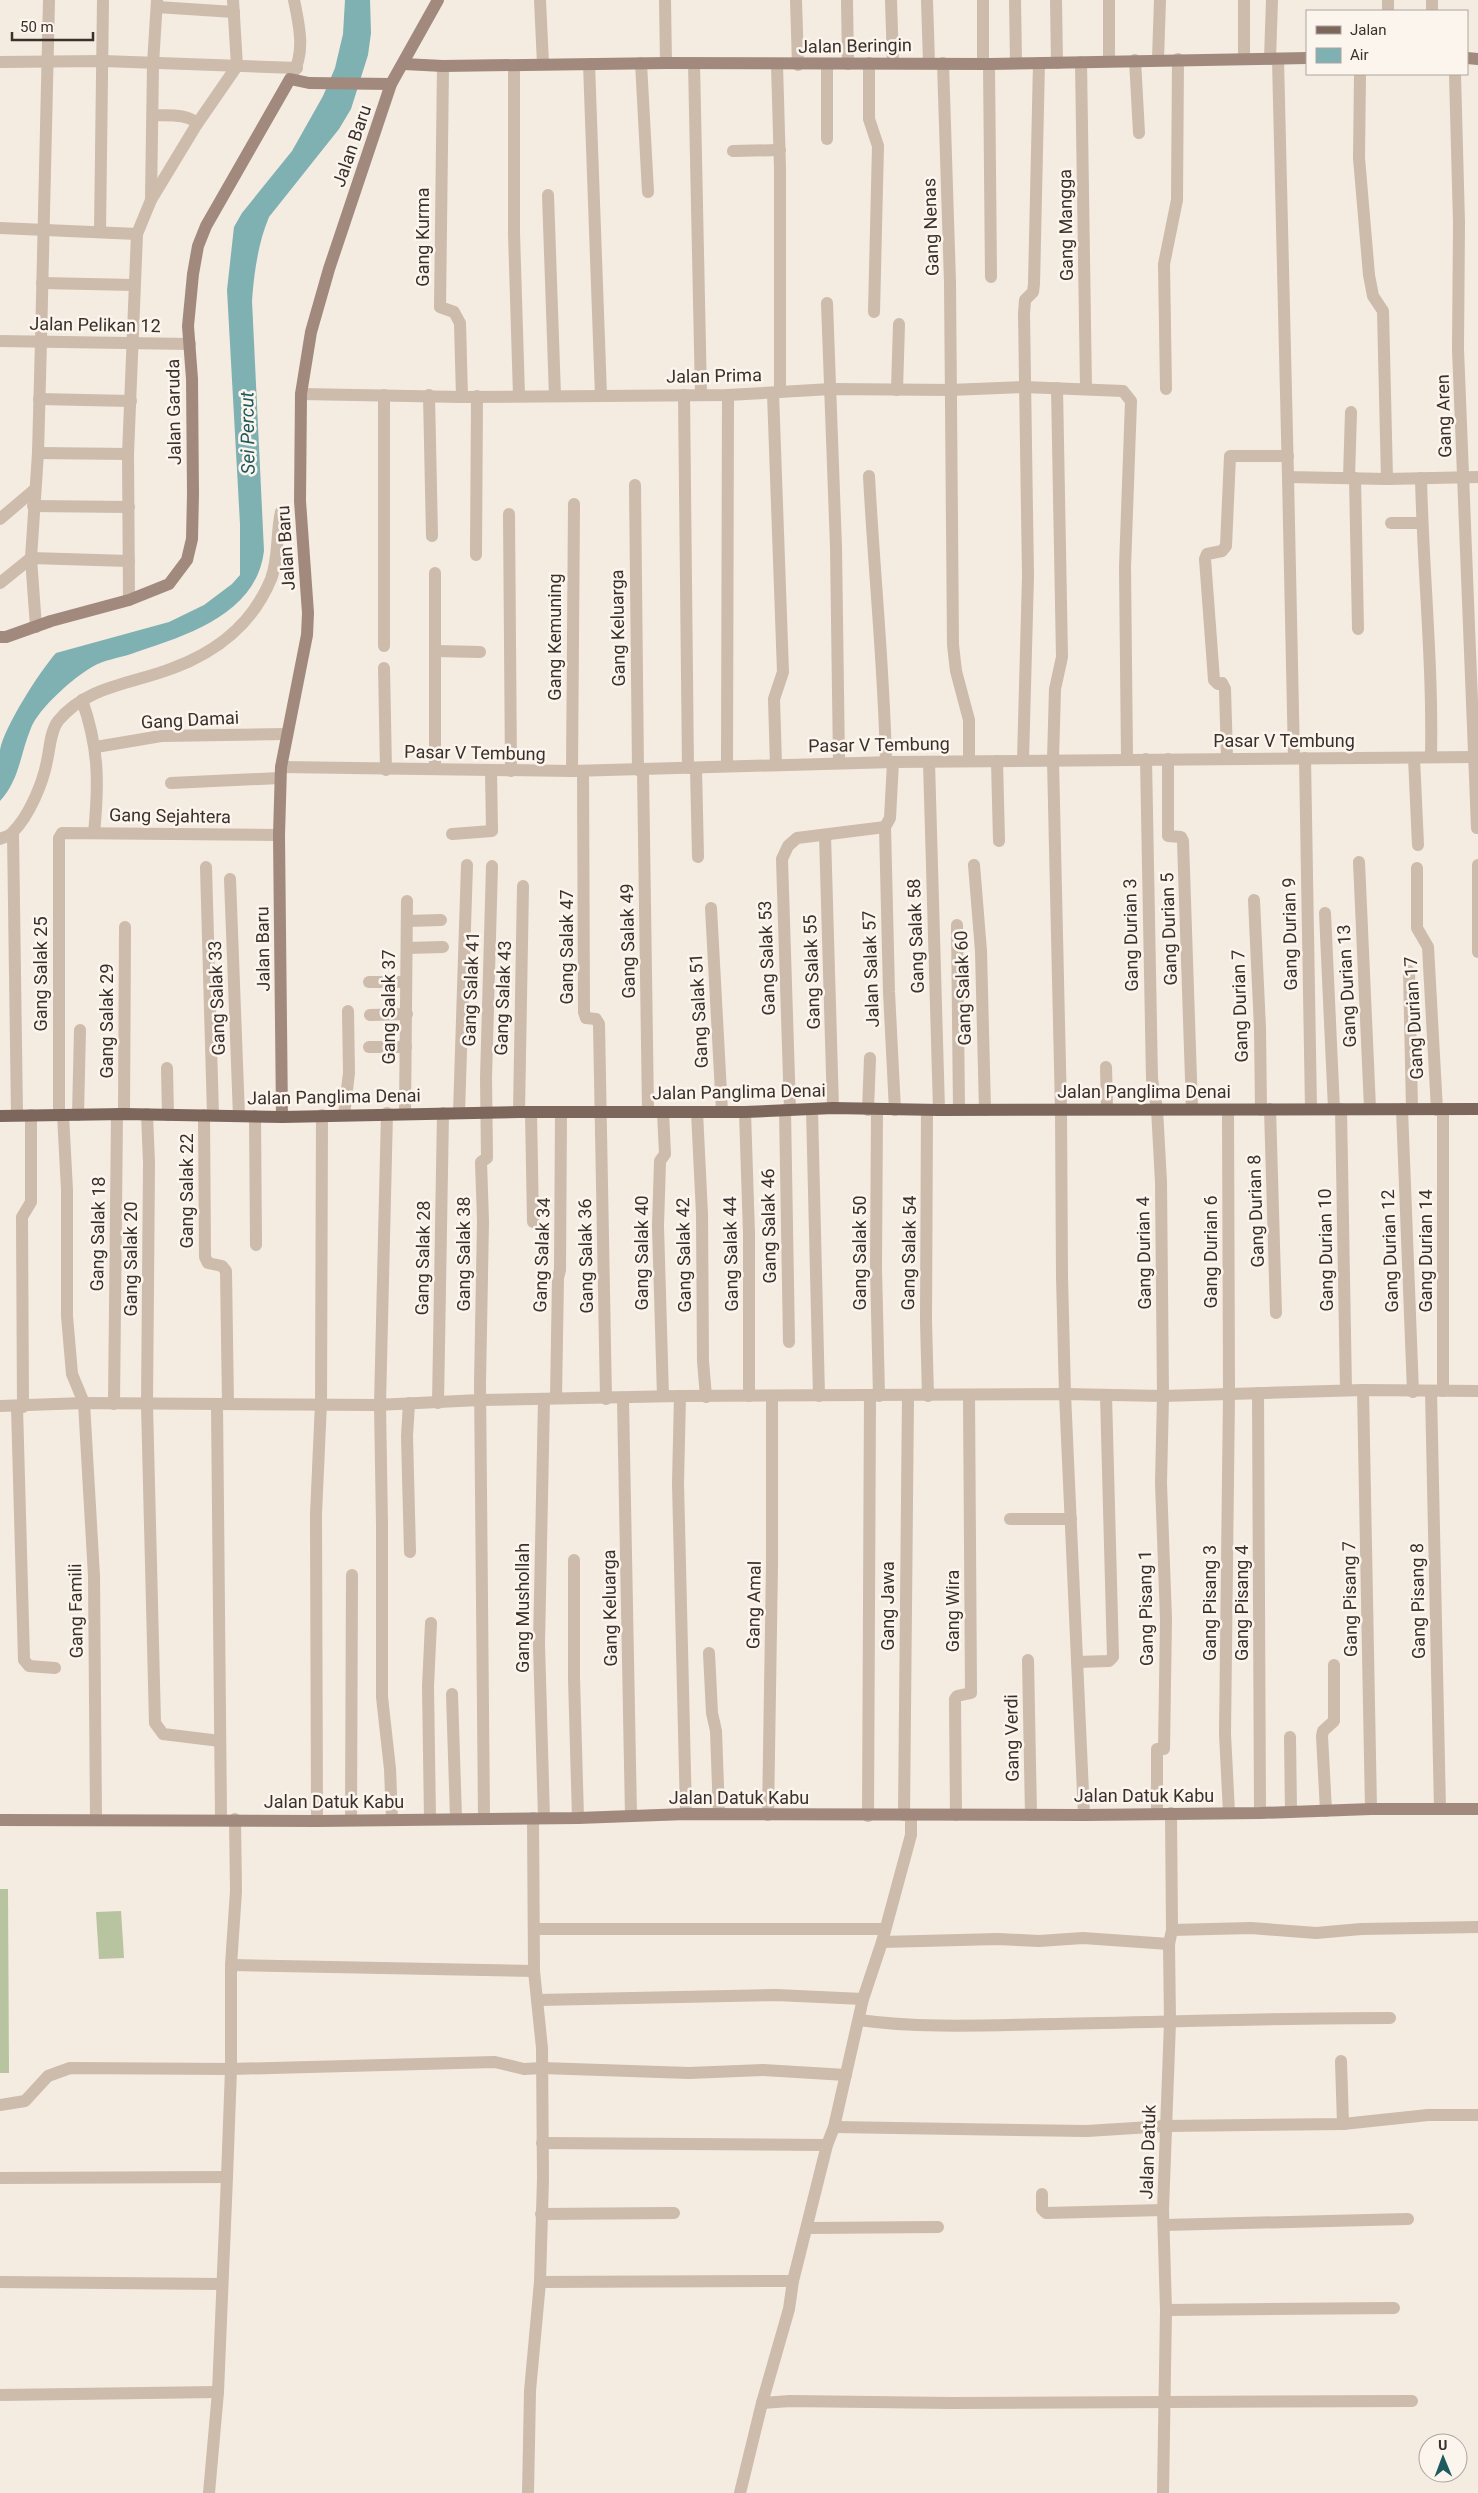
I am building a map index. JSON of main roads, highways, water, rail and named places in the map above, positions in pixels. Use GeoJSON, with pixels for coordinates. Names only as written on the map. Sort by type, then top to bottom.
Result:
{"type":"FeatureCollection","features":[{"type":"Feature","properties":{"kind":"main road","name":"Jalan Panglima Denai"},"geometry":{"type":"LineString","coordinates":[[0,1116],[147,1114],[282,1117],[406,1113],[745,1112],[833,1108],[872,1110],[1266,1110],[1370,1108],[1478,1110]]}},
{"type":"Feature","properties":{"kind":"water","name":"Sei Percut"},"geometry":{"type":"Polygon","coordinates":[[[345,0],[370,0],[371,33],[368,55],[351,109],[339,129],[269,217],[259,248],[255,269],[252,301],[264,551],[258,573],[247,592],[232,607],[214,620],[194,631],[97,665],[66,686],[35,720],[27,738],[16,775],[7,793],[0,801],[0,750],[3,740],[23,700],[56,653],[169,622],[204,605],[232,584],[240,575],[240,524],[227,290],[234,227],[242,213],[292,151],[323,96],[335,68],[343,34],[345,0]]]}}]}
